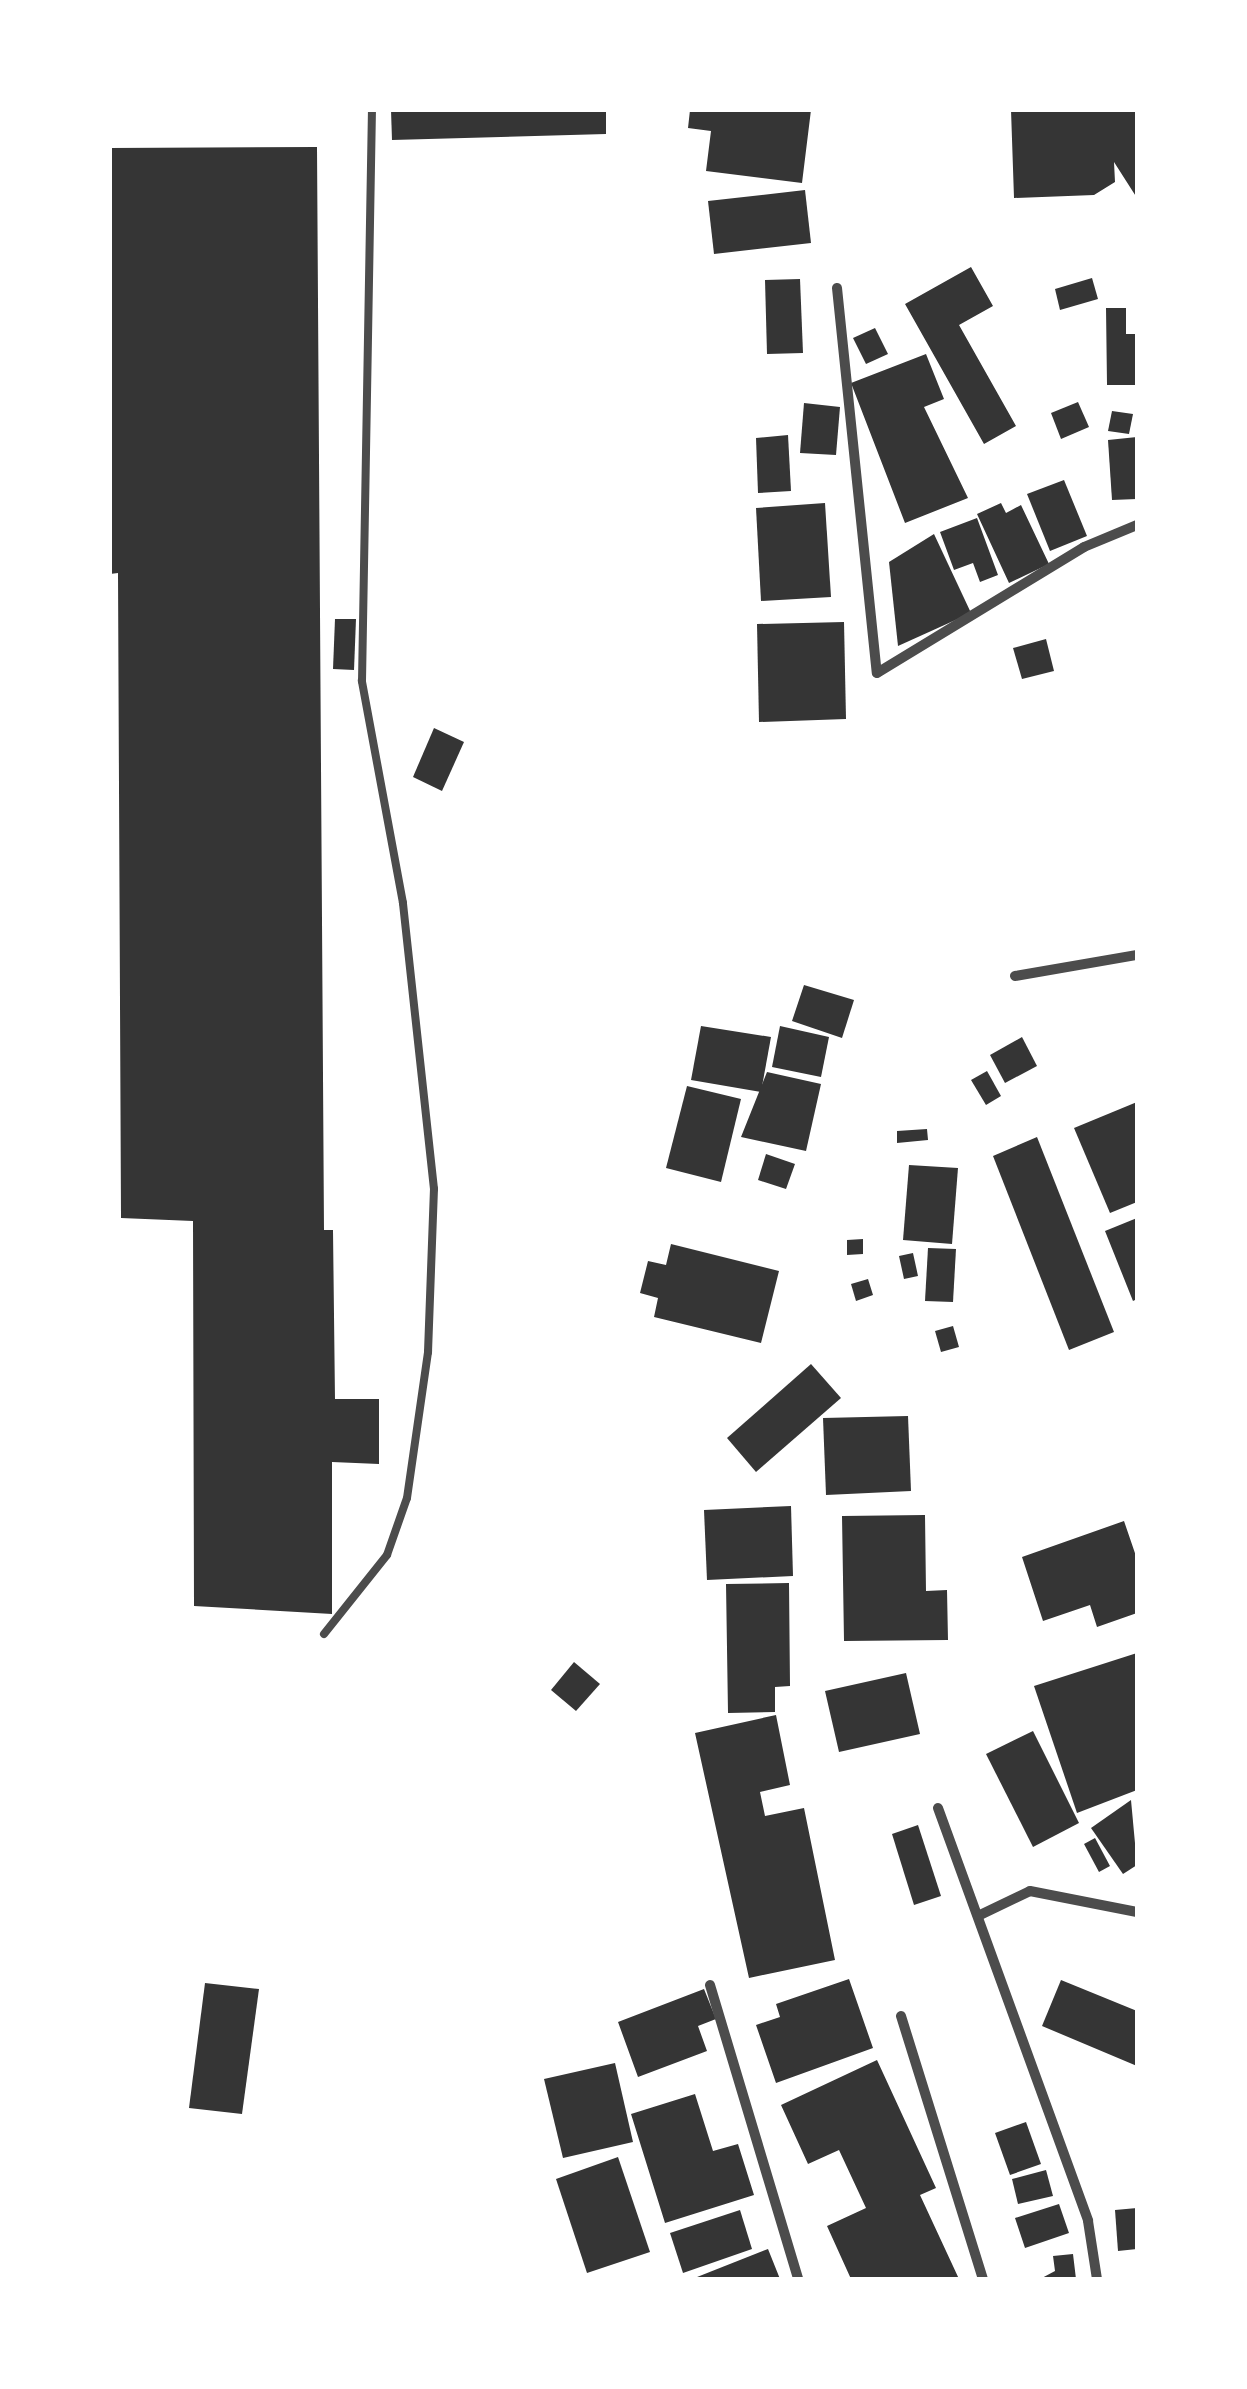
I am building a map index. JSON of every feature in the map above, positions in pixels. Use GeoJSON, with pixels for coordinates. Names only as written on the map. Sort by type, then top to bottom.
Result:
{"type":"FeatureCollection","features":[{"type":"Feature","properties":{"kind":"street"},"geometry":{"type":"LineString","coordinates":[[837,288],[877,673],[1084,547],[1137,525]]}},
{"type":"Feature","properties":{"kind":"street"},"geometry":{"type":"LineString","coordinates":[[1015,976],[1137,955]]}},
{"type":"Feature","properties":{"kind":"street"},"geometry":{"type":"LineString","coordinates":[[938,1808],[1088,2221],[1096,2279]]}},
{"type":"Feature","properties":{"kind":"street"},"geometry":{"type":"LineString","coordinates":[[980,1915],[1030,1891],[1137,1912]]}},
{"type":"Feature","properties":{"kind":"street"},"geometry":{"type":"LineString","coordinates":[[710,1986],[798,2279]]}},
{"type":"Feature","properties":{"kind":"street"},"geometry":{"type":"LineString","coordinates":[[901,2016],[982,2279]]}},
{"type":"Feature","properties":{"kind":"lane"},"geometry":{"type":"LineString","coordinates":[[324,1634],[387,1555],[406,1498],[428,1352],[433,1207],[422,1043],[362,681],[372,110]]}},
{"type":"Feature","properties":{"kind":"building"},"geometry":{"type":"Polygon","coordinates":[[[391,110],[606,110],[606,134],[392,140],[391,110]]]}},
{"type":"Feature","properties":{"kind":"building"},"geometry":{"type":"Polygon","coordinates":[[[690,110],[811,110],[802,183],[706,171],[711,131],[688,128],[690,110]]]}},
{"type":"Feature","properties":{"kind":"building"},"geometry":{"type":"Polygon","coordinates":[[[1011,110],[1137,110],[1137,198],[1114,162],[1115,182],[1094,195],[1014,198],[1011,110]]]}},
{"type":"Feature","properties":{"kind":"building"},"geometry":{"type":"Polygon","coordinates":[[[317,147],[324,1230],[333,1230],[335,1399],[379,1399],[379,1464],[332,1462],[332,1614],[194,1606],[193,1221],[121,1218],[118,573],[110,574],[110,148],[317,147]]]}},
{"type":"Feature","properties":{"kind":"building"},"geometry":{"type":"Polygon","coordinates":[[[805,190],[811,243],[714,254],[708,201],[805,190]]]}},
{"type":"Feature","properties":{"kind":"building"},"geometry":{"type":"Polygon","coordinates":[[[971,267],[993,306],[959,325],[1016,426],[984,444],[905,304],[971,267]]]}},
{"type":"Feature","properties":{"kind":"building"},"geometry":{"type":"Polygon","coordinates":[[[1092,278],[1098,299],[1060,310],[1055,289],[1092,278]]]}},
{"type":"Feature","properties":{"kind":"building"},"geometry":{"type":"Polygon","coordinates":[[[800,279],[803,353],[767,354],[765,280],[800,279]]]}},
{"type":"Feature","properties":{"kind":"building"},"geometry":{"type":"Polygon","coordinates":[[[1106,308],[1126,308],[1126,334],[1137,334],[1137,385],[1107,385],[1106,308]]]}},
{"type":"Feature","properties":{"kind":"building"},"geometry":{"type":"Polygon","coordinates":[[[875,328],[888,354],[866,364],[853,338],[875,328]]]}},
{"type":"Feature","properties":{"kind":"building"},"geometry":{"type":"Polygon","coordinates":[[[926,354],[944,399],[924,407],[968,498],[905,523],[851,383],[926,354]]]}},
{"type":"Feature","properties":{"kind":"building"},"geometry":{"type":"Polygon","coordinates":[[[1078,402],[1089,427],[1061,439],[1051,413],[1078,402]]]}},
{"type":"Feature","properties":{"kind":"building"},"geometry":{"type":"Polygon","coordinates":[[[804,403],[840,407],[836,455],[800,453],[804,403]]]}},
{"type":"Feature","properties":{"kind":"building"},"geometry":{"type":"Polygon","coordinates":[[[1112,411],[1133,414],[1129,434],[1108,431],[1112,411]]]}},
{"type":"Feature","properties":{"kind":"building"},"geometry":{"type":"Polygon","coordinates":[[[788,435],[791,491],[758,493],[756,438],[788,435]]]}},
{"type":"Feature","properties":{"kind":"building"},"geometry":{"type":"Polygon","coordinates":[[[1137,437],[1137,499],[1112,500],[1108,440],[1137,437]]]}},
{"type":"Feature","properties":{"kind":"building"},"geometry":{"type":"Polygon","coordinates":[[[1064,480],[1087,536],[1050,551],[1027,494],[1064,480]]]}},
{"type":"Feature","properties":{"kind":"building"},"geometry":{"type":"Polygon","coordinates":[[[825,503],[831,597],[761,601],[756,508],[825,503]]]}},
{"type":"Feature","properties":{"kind":"building"},"geometry":{"type":"Polygon","coordinates":[[[1001,503],[1006,513],[1021,505],[1049,564],[1009,583],[977,514],[1001,503]]]}},
{"type":"Feature","properties":{"kind":"building"},"geometry":{"type":"Polygon","coordinates":[[[977,518],[998,575],[980,582],[973,563],[954,570],[940,532],[977,518]]]}},
{"type":"Feature","properties":{"kind":"building"},"geometry":{"type":"Polygon","coordinates":[[[934,534],[971,613],[898,646],[889,562],[934,534]]]}},
{"type":"Feature","properties":{"kind":"building"},"geometry":{"type":"Polygon","coordinates":[[[335,619],[356,619],[354,670],[333,669],[335,619]]]}},
{"type":"Feature","properties":{"kind":"building"},"geometry":{"type":"Polygon","coordinates":[[[844,622],[846,719],[759,722],[757,624],[844,622]]]}},
{"type":"Feature","properties":{"kind":"building"},"geometry":{"type":"Polygon","coordinates":[[[1046,639],[1054,671],[1022,679],[1013,648],[1046,639]]]}},
{"type":"Feature","properties":{"kind":"building"},"geometry":{"type":"Polygon","coordinates":[[[434,728],[464,742],[442,791],[413,777],[434,728]]]}},
{"type":"Feature","properties":{"kind":"building"},"geometry":{"type":"Polygon","coordinates":[[[804,985],[854,1000],[842,1038],[792,1021],[804,985]]]}},
{"type":"Feature","properties":{"kind":"building"},"geometry":{"type":"Polygon","coordinates":[[[701,1026],[771,1037],[761,1092],[691,1080],[701,1026]]]}},
{"type":"Feature","properties":{"kind":"building"},"geometry":{"type":"Polygon","coordinates":[[[780,1026],[829,1037],[821,1077],[772,1067],[780,1026]]]}},
{"type":"Feature","properties":{"kind":"building"},"geometry":{"type":"Polygon","coordinates":[[[1022,1037],[1037,1066],[1005,1083],[990,1055],[1022,1037]]]}},
{"type":"Feature","properties":{"kind":"building"},"geometry":{"type":"Polygon","coordinates":[[[987,1071],[1001,1096],[986,1105],[971,1080],[987,1071]]]}},
{"type":"Feature","properties":{"kind":"building"},"geometry":{"type":"Polygon","coordinates":[[[767,1072],[821,1084],[806,1151],[741,1137],[767,1072]]]}},
{"type":"Feature","properties":{"kind":"building"},"geometry":{"type":"Polygon","coordinates":[[[687,1086],[741,1099],[721,1182],[666,1168],[687,1086]]]}},
{"type":"Feature","properties":{"kind":"building"},"geometry":{"type":"Polygon","coordinates":[[[1137,1102],[1137,1202],[1110,1213],[1074,1128],[1137,1102]]]}},
{"type":"Feature","properties":{"kind":"building"},"geometry":{"type":"Polygon","coordinates":[[[927,1129],[928,1140],[897,1143],[897,1131],[927,1129]]]}},
{"type":"Feature","properties":{"kind":"building"},"geometry":{"type":"Polygon","coordinates":[[[1037,1137],[1114,1332],[1069,1350],[993,1156],[1037,1137]]]}},
{"type":"Feature","properties":{"kind":"building"},"geometry":{"type":"Polygon","coordinates":[[[766,1154],[795,1164],[786,1189],[758,1180],[766,1154]]]}},
{"type":"Feature","properties":{"kind":"building"},"geometry":{"type":"Polygon","coordinates":[[[909,1165],[958,1168],[952,1244],[903,1240],[909,1165]]]}},
{"type":"Feature","properties":{"kind":"building"},"geometry":{"type":"Polygon","coordinates":[[[1137,1218],[1137,1299],[1133,1301],[1105,1231],[1137,1218]]]}},
{"type":"Feature","properties":{"kind":"building"},"geometry":{"type":"Polygon","coordinates":[[[863,1239],[863,1254],[847,1255],[847,1240],[863,1239]]]}},
{"type":"Feature","properties":{"kind":"building"},"geometry":{"type":"Polygon","coordinates":[[[671,1244],[779,1271],[761,1343],[654,1317],[658,1298],[640,1293],[648,1261],[666,1265],[671,1244]]]}},
{"type":"Feature","properties":{"kind":"building"},"geometry":{"type":"Polygon","coordinates":[[[928,1248],[956,1249],[953,1302],[925,1301],[928,1248]]]}},
{"type":"Feature","properties":{"kind":"building"},"geometry":{"type":"Polygon","coordinates":[[[913,1253],[918,1276],[904,1279],[899,1256],[913,1253]]]}},
{"type":"Feature","properties":{"kind":"building"},"geometry":{"type":"Polygon","coordinates":[[[868,1279],[873,1295],[856,1301],[851,1284],[868,1279]]]}},
{"type":"Feature","properties":{"kind":"building"},"geometry":{"type":"Polygon","coordinates":[[[953,1326],[959,1347],[941,1352],[935,1331],[953,1326]]]}},
{"type":"Feature","properties":{"kind":"building"},"geometry":{"type":"Polygon","coordinates":[[[811,1364],[841,1398],[756,1472],[727,1438],[811,1364]]]}},
{"type":"Feature","properties":{"kind":"building"},"geometry":{"type":"Polygon","coordinates":[[[908,1416],[911,1491],[826,1495],[823,1418],[908,1416]]]}},
{"type":"Feature","properties":{"kind":"building"},"geometry":{"type":"Polygon","coordinates":[[[791,1506],[793,1576],[707,1580],[704,1510],[791,1506]]]}},
{"type":"Feature","properties":{"kind":"building"},"geometry":{"type":"Polygon","coordinates":[[[925,1515],[926,1591],[947,1590],[948,1640],[844,1641],[842,1516],[925,1515]]]}},
{"type":"Feature","properties":{"kind":"building"},"geometry":{"type":"Polygon","coordinates":[[[1124,1521],[1137,1559],[1137,1613],[1097,1627],[1090,1605],[1043,1621],[1022,1557],[1124,1521]]]}},
{"type":"Feature","properties":{"kind":"building"},"geometry":{"type":"Polygon","coordinates":[[[789,1583],[790,1686],[775,1687],[775,1712],[728,1713],[726,1584],[789,1583]]]}},
{"type":"Feature","properties":{"kind":"building"},"geometry":{"type":"Polygon","coordinates":[[[1137,1653],[1137,1790],[1077,1813],[1034,1686],[1137,1653]]]}},
{"type":"Feature","properties":{"kind":"building"},"geometry":{"type":"Polygon","coordinates":[[[574,1662],[600,1684],[576,1711],[551,1690],[574,1662]]]}},
{"type":"Feature","properties":{"kind":"building"},"geometry":{"type":"Polygon","coordinates":[[[906,1673],[920,1734],[839,1752],[825,1691],[906,1673]]]}},
{"type":"Feature","properties":{"kind":"building"},"geometry":{"type":"Polygon","coordinates":[[[776,1715],[790,1785],[760,1792],[765,1816],[804,1808],[835,1960],[749,1978],[695,1733],[776,1715]]]}},
{"type":"Feature","properties":{"kind":"building"},"geometry":{"type":"Polygon","coordinates":[[[1033,1731],[1079,1823],[1033,1847],[986,1754],[1033,1731]]]}},
{"type":"Feature","properties":{"kind":"building"},"geometry":{"type":"Polygon","coordinates":[[[1131,1800],[1137,1865],[1123,1874],[1091,1828],[1131,1800]]]}},
{"type":"Feature","properties":{"kind":"building"},"geometry":{"type":"Polygon","coordinates":[[[918,1825],[941,1896],[914,1905],[892,1834],[918,1825]]]}},
{"type":"Feature","properties":{"kind":"building"},"geometry":{"type":"Polygon","coordinates":[[[1095,1838],[1110,1866],[1099,1872],[1084,1844],[1095,1838]]]}},
{"type":"Feature","properties":{"kind":"building"},"geometry":{"type":"Polygon","coordinates":[[[849,1979],[873,2048],[776,2083],[756,2025],[780,2017],[776,2004],[849,1979]]]}},
{"type":"Feature","properties":{"kind":"building"},"geometry":{"type":"Polygon","coordinates":[[[1061,1980],[1137,2011],[1137,2066],[1042,2026],[1061,1980]]]}},
{"type":"Feature","properties":{"kind":"building"},"geometry":{"type":"Polygon","coordinates":[[[205,1983],[259,1989],[242,2114],[189,2108],[205,1983]]]}},
{"type":"Feature","properties":{"kind":"building"},"geometry":{"type":"Polygon","coordinates":[[[704,1989],[716,2019],[698,2026],[707,2051],[638,2077],[618,2022],[704,1989]]]}},
{"type":"Feature","properties":{"kind":"building"},"geometry":{"type":"Polygon","coordinates":[[[877,2060],[936,2188],[920,2195],[959,2279],[851,2279],[827,2226],[866,2208],[839,2150],[808,2164],[781,2105],[877,2060]]]}},
{"type":"Feature","properties":{"kind":"building"},"geometry":{"type":"Polygon","coordinates":[[[615,2063],[633,2142],[563,2158],[544,2079],[615,2063]]]}},
{"type":"Feature","properties":{"kind":"building"},"geometry":{"type":"Polygon","coordinates":[[[695,2094],[713,2151],[738,2144],[754,2195],[665,2223],[631,2114],[695,2094]]]}},
{"type":"Feature","properties":{"kind":"building"},"geometry":{"type":"Polygon","coordinates":[[[1026,2122],[1041,2164],[1010,2175],[995,2133],[1026,2122]]]}},
{"type":"Feature","properties":{"kind":"building"},"geometry":{"type":"Polygon","coordinates":[[[618,2157],[650,2252],[587,2273],[556,2179],[618,2157]]]}},
{"type":"Feature","properties":{"kind":"building"},"geometry":{"type":"Polygon","coordinates":[[[1046,2170],[1053,2196],[1018,2204],[1012,2179],[1046,2170]]]}},
{"type":"Feature","properties":{"kind":"building"},"geometry":{"type":"Polygon","coordinates":[[[1059,2204],[1069,2233],[1025,2248],[1015,2218],[1059,2204]]]}},
{"type":"Feature","properties":{"kind":"building"},"geometry":{"type":"Polygon","coordinates":[[[1137,2208],[1137,2249],[1118,2251],[1115,2210],[1137,2208]]]}},
{"type":"Feature","properties":{"kind":"building"},"geometry":{"type":"Polygon","coordinates":[[[740,2210],[752,2249],[683,2273],[670,2233],[740,2210]]]}},
{"type":"Feature","properties":{"kind":"building"},"geometry":{"type":"Polygon","coordinates":[[[768,2249],[780,2279],[692,2279],[768,2249]]]}},
{"type":"Feature","properties":{"kind":"building"},"geometry":{"type":"Polygon","coordinates":[[[1073,2254],[1076,2279],[1040,2279],[1055,2271],[1053,2256],[1073,2254]]]}}]}
